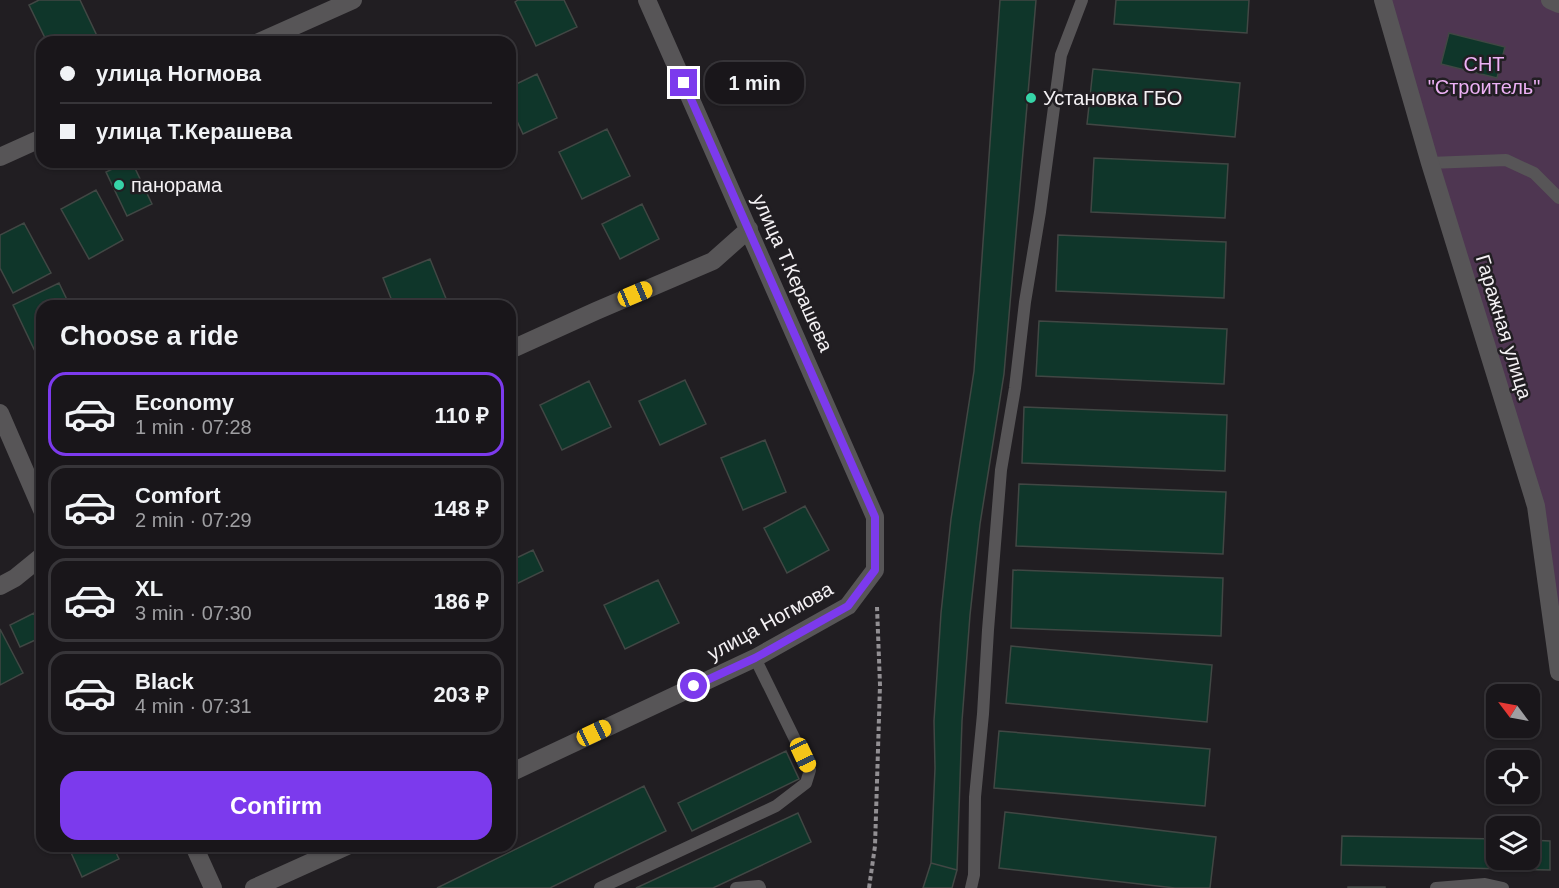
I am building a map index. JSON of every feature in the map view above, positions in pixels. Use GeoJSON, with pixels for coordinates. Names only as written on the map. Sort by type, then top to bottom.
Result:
{"type":"FeatureCollection","features":[{"type":"Feature","properties":{"kind":"street"},"geometry":{"type":"LineString","coordinates":[[273,36],[354,0]]}},
{"type":"Feature","properties":{"kind":"street","name":"улица Т.Керашева"},"geometry":{"type":"LineString","coordinates":[[646,0],[875,517],[875,570]]}},
{"type":"Feature","properties":{"kind":"street","name":"Гаражная улица"},"geometry":{"type":"LineString","coordinates":[[1383,0],[1430,163],[1536,506],[1559,672]]}},
{"type":"Feature","properties":{"kind":"street"},"geometry":{"type":"LineString","coordinates":[[1550,0],[1559,4]]}},
{"type":"Feature","properties":{"kind":"street"},"geometry":{"type":"LineString","coordinates":[[0,157],[36,141]]}},
{"type":"Feature","properties":{"kind":"street"},"geometry":{"type":"LineString","coordinates":[[516,347],[713,261],[749,229]]}},
{"type":"Feature","properties":{"kind":"street"},"geometry":{"type":"LineString","coordinates":[[0,414],[36,496]]}},
{"type":"Feature","properties":{"kind":"street"},"geometry":{"type":"LineString","coordinates":[[0,586],[15,578],[36,561]]}},
{"type":"Feature","properties":{"kind":"street","name":"улица Ногмова"},"geometry":{"type":"LineString","coordinates":[[516,770],[755,658],[848,606],[875,570]]}},
{"type":"Feature","properties":{"kind":"street"},"geometry":{"type":"LineString","coordinates":[[197,852],[213,888]]}},
{"type":"Feature","properties":{"kind":"street"},"geometry":{"type":"LineString","coordinates":[[254,888],[335,852]]}},
{"type":"Feature","properties":{"kind":"lane"},"geometry":{"type":"LineString","coordinates":[[971,888],[974,875],[975,797],[1001,470],[1015,388],[1025,302],[1040,213],[1061,55],[1082,0]]}},
{"type":"Feature","properties":{"kind":"lane"},"geometry":{"type":"LineString","coordinates":[[1430,163],[1506,160],[1533,173],[1559,198]]}},
{"type":"Feature","properties":{"kind":"lane"},"geometry":{"type":"LineString","coordinates":[[600,888],[776,806],[806,783],[810,770],[755,658]]}},
{"type":"Feature","properties":{"kind":"lane"},"geometry":{"type":"LineString","coordinates":[[1436,888],[1485,884],[1503,888]]}},
{"type":"Feature","properties":{"kind":"lane"},"geometry":{"type":"LineString","coordinates":[[736,888],[759,886],[760,888]]}},
{"type":"Feature","properties":{"kind":"path"},"geometry":{"type":"LineString","coordinates":[[869,888],[875,846],[880,685],[875,570]]}},
{"type":"Feature","properties":{"kind":"green space","name":"СНТ \"Строитель\""},"geometry":{"type":"Polygon","coordinates":[[[1383,0],[1559,0],[1559,672],[1536,506],[1383,0]]]}},
{"type":"Feature","properties":{"kind":"building"},"geometry":{"type":"Polygon","coordinates":[[[39,0],[80,0],[97,36],[44,36],[29,5],[39,0]]]}},
{"type":"Feature","properties":{"kind":"building"},"geometry":{"type":"Polygon","coordinates":[[[518,0],[564,0],[577,27],[536,46],[515,2],[518,0]]]}},
{"type":"Feature","properties":{"kind":"building"},"geometry":{"type":"Polygon","coordinates":[[[1000,0],[1036,0],[1004,374],[980,524],[970,615],[962,721],[957,870],[931,863],[935,768],[934,721],[941,613],[951,519],[974,371],[1000,0]]]}},
{"type":"Feature","properties":{"kind":"building"},"geometry":{"type":"Polygon","coordinates":[[[1116,0],[1249,0],[1247,33],[1114,24],[1116,0]]]}},
{"type":"Feature","properties":{"kind":"building"},"geometry":{"type":"Polygon","coordinates":[[[1449,33],[1505,47],[1497,78],[1441,64],[1449,33]]]}},
{"type":"Feature","properties":{"kind":"building"},"geometry":{"type":"Polygon","coordinates":[[[1093,69],[1240,83],[1235,137],[1087,124],[1093,69]]]}},
{"type":"Feature","properties":{"kind":"building"},"geometry":{"type":"Polygon","coordinates":[[[537,74],[557,118],[523,134],[516,119],[516,84],[537,74]]]}},
{"type":"Feature","properties":{"kind":"building"},"geometry":{"type":"Polygon","coordinates":[[[607,129],[630,176],[582,199],[559,152],[607,129]]]}},
{"type":"Feature","properties":{"kind":"building"},"geometry":{"type":"Polygon","coordinates":[[[1094,158],[1228,164],[1225,218],[1091,212],[1094,158]]]}},
{"type":"Feature","properties":{"kind":"building"},"geometry":{"type":"Polygon","coordinates":[[[114,168],[135,168],[152,204],[127,216],[106,172],[114,168]]]}},
{"type":"Feature","properties":{"kind":"building"},"geometry":{"type":"Polygon","coordinates":[[[96,190],[123,240],[89,259],[61,209],[96,190]]]}},
{"type":"Feature","properties":{"kind":"building"},"geometry":{"type":"Polygon","coordinates":[[[642,204],[659,239],[620,259],[602,224],[642,204]]]}},
{"type":"Feature","properties":{"kind":"building"},"geometry":{"type":"Polygon","coordinates":[[[24,223],[51,273],[13,293],[0,268],[0,235],[24,223]]]}},
{"type":"Feature","properties":{"kind":"building"},"geometry":{"type":"Polygon","coordinates":[[[1058,235],[1226,242],[1224,298],[1056,291],[1058,235]]]}},
{"type":"Feature","properties":{"kind":"building"},"geometry":{"type":"Polygon","coordinates":[[[430,259],[447,300],[392,300],[383,278],[430,259]]]}},
{"type":"Feature","properties":{"kind":"building"},"geometry":{"type":"Polygon","coordinates":[[[59,283],[67,300],[36,300],[36,353],[13,305],[59,283]]]}},
{"type":"Feature","properties":{"kind":"building"},"geometry":{"type":"Polygon","coordinates":[[[1039,321],[1227,329],[1224,384],[1036,376],[1039,321]]]}},
{"type":"Feature","properties":{"kind":"building"},"geometry":{"type":"Polygon","coordinates":[[[685,380],[706,424],[660,445],[639,401],[685,380]]]}},
{"type":"Feature","properties":{"kind":"building"},"geometry":{"type":"Polygon","coordinates":[[[589,381],[611,427],[562,450],[540,405],[589,381]]]}},
{"type":"Feature","properties":{"kind":"building"},"geometry":{"type":"Polygon","coordinates":[[[1024,407],[1227,415],[1225,471],[1022,463],[1024,407]]]}},
{"type":"Feature","properties":{"kind":"building"},"geometry":{"type":"Polygon","coordinates":[[[765,440],[786,492],[743,510],[721,458],[765,440]]]}},
{"type":"Feature","properties":{"kind":"building"},"geometry":{"type":"Polygon","coordinates":[[[1019,484],[1226,492],[1223,554],[1016,546],[1019,484]]]}},
{"type":"Feature","properties":{"kind":"building"},"geometry":{"type":"Polygon","coordinates":[[[805,506],[829,550],[787,573],[764,528],[805,506]]]}},
{"type":"Feature","properties":{"kind":"building"},"geometry":{"type":"Polygon","coordinates":[[[533,550],[543,571],[516,584],[516,558],[533,550]]]}},
{"type":"Feature","properties":{"kind":"building"},"geometry":{"type":"Polygon","coordinates":[[[1013,570],[1223,578],[1221,636],[1011,628],[1013,570]]]}},
{"type":"Feature","properties":{"kind":"building"},"geometry":{"type":"Polygon","coordinates":[[[658,580],[679,623],[625,649],[604,605],[658,580]]]}},
{"type":"Feature","properties":{"kind":"building"},"geometry":{"type":"Polygon","coordinates":[[[34,613],[36,640],[20,647],[10,625],[34,613]]]}},
{"type":"Feature","properties":{"kind":"building"},"geometry":{"type":"Polygon","coordinates":[[[0,629],[23,673],[0,685],[0,629]]]}},
{"type":"Feature","properties":{"kind":"building"},"geometry":{"type":"Polygon","coordinates":[[[1011,646],[1212,665],[1207,722],[1006,703],[1011,646]]]}},
{"type":"Feature","properties":{"kind":"building"},"geometry":{"type":"Polygon","coordinates":[[[999,731],[1210,749],[1205,806],[994,788],[999,731]]]}},
{"type":"Feature","properties":{"kind":"building"},"geometry":{"type":"Polygon","coordinates":[[[786,751],[799,779],[692,831],[678,803],[786,751]]]}},
{"type":"Feature","properties":{"kind":"building"},"geometry":{"type":"Polygon","coordinates":[[[644,786],[666,831],[550,888],[437,888],[510,852],[516,852],[516,849],[644,786]]]}},
{"type":"Feature","properties":{"kind":"building"},"geometry":{"type":"Polygon","coordinates":[[[1005,812],[1216,837],[1210,888],[1175,888],[999,868],[1005,812]]]}},
{"type":"Feature","properties":{"kind":"building"},"geometry":{"type":"Polygon","coordinates":[[[798,813],[811,842],[713,888],[636,888],[798,813]]]}},
{"type":"Feature","properties":{"kind":"building"},"geometry":{"type":"Polygon","coordinates":[[[1342,836],[1486,839],[1486,868],[1341,865],[1342,836]]]}},
{"type":"Feature","properties":{"kind":"building"},"geometry":{"type":"Polygon","coordinates":[[[1540,840],[1550,841],[1550,870],[1540,870],[1540,840]]]}},
{"type":"Feature","properties":{"kind":"building"},"geometry":{"type":"Polygon","coordinates":[[[71,852],[116,852],[119,859],[82,877],[71,852]]]}},
{"type":"Feature","properties":{"kind":"building"},"geometry":{"type":"Polygon","coordinates":[[[931,863],[957,870],[952,888],[923,888],[931,863]]]}},
{"type":"Feature","properties":{"kind":"building"},"geometry":{"type":"Polygon","coordinates":[[[1385,887],[1385,888],[1348,888],[1385,887]]]}},
{"type":"Feature","properties":{"kind":"place","name":"Установка ГБО"},"geometry":{"type":"Point","coordinates":[1031,98]}},
{"type":"Feature","properties":{"kind":"place","name":"панорама"},"geometry":{"type":"Point","coordinates":[119,185]}},
{"type":"Feature","properties":{"kind":"route"},"geometry":{"type":"LineString","coordinates":[[684,83],[875,517],[875,570],[848,606],[755,658],[694,686]]}}]}
